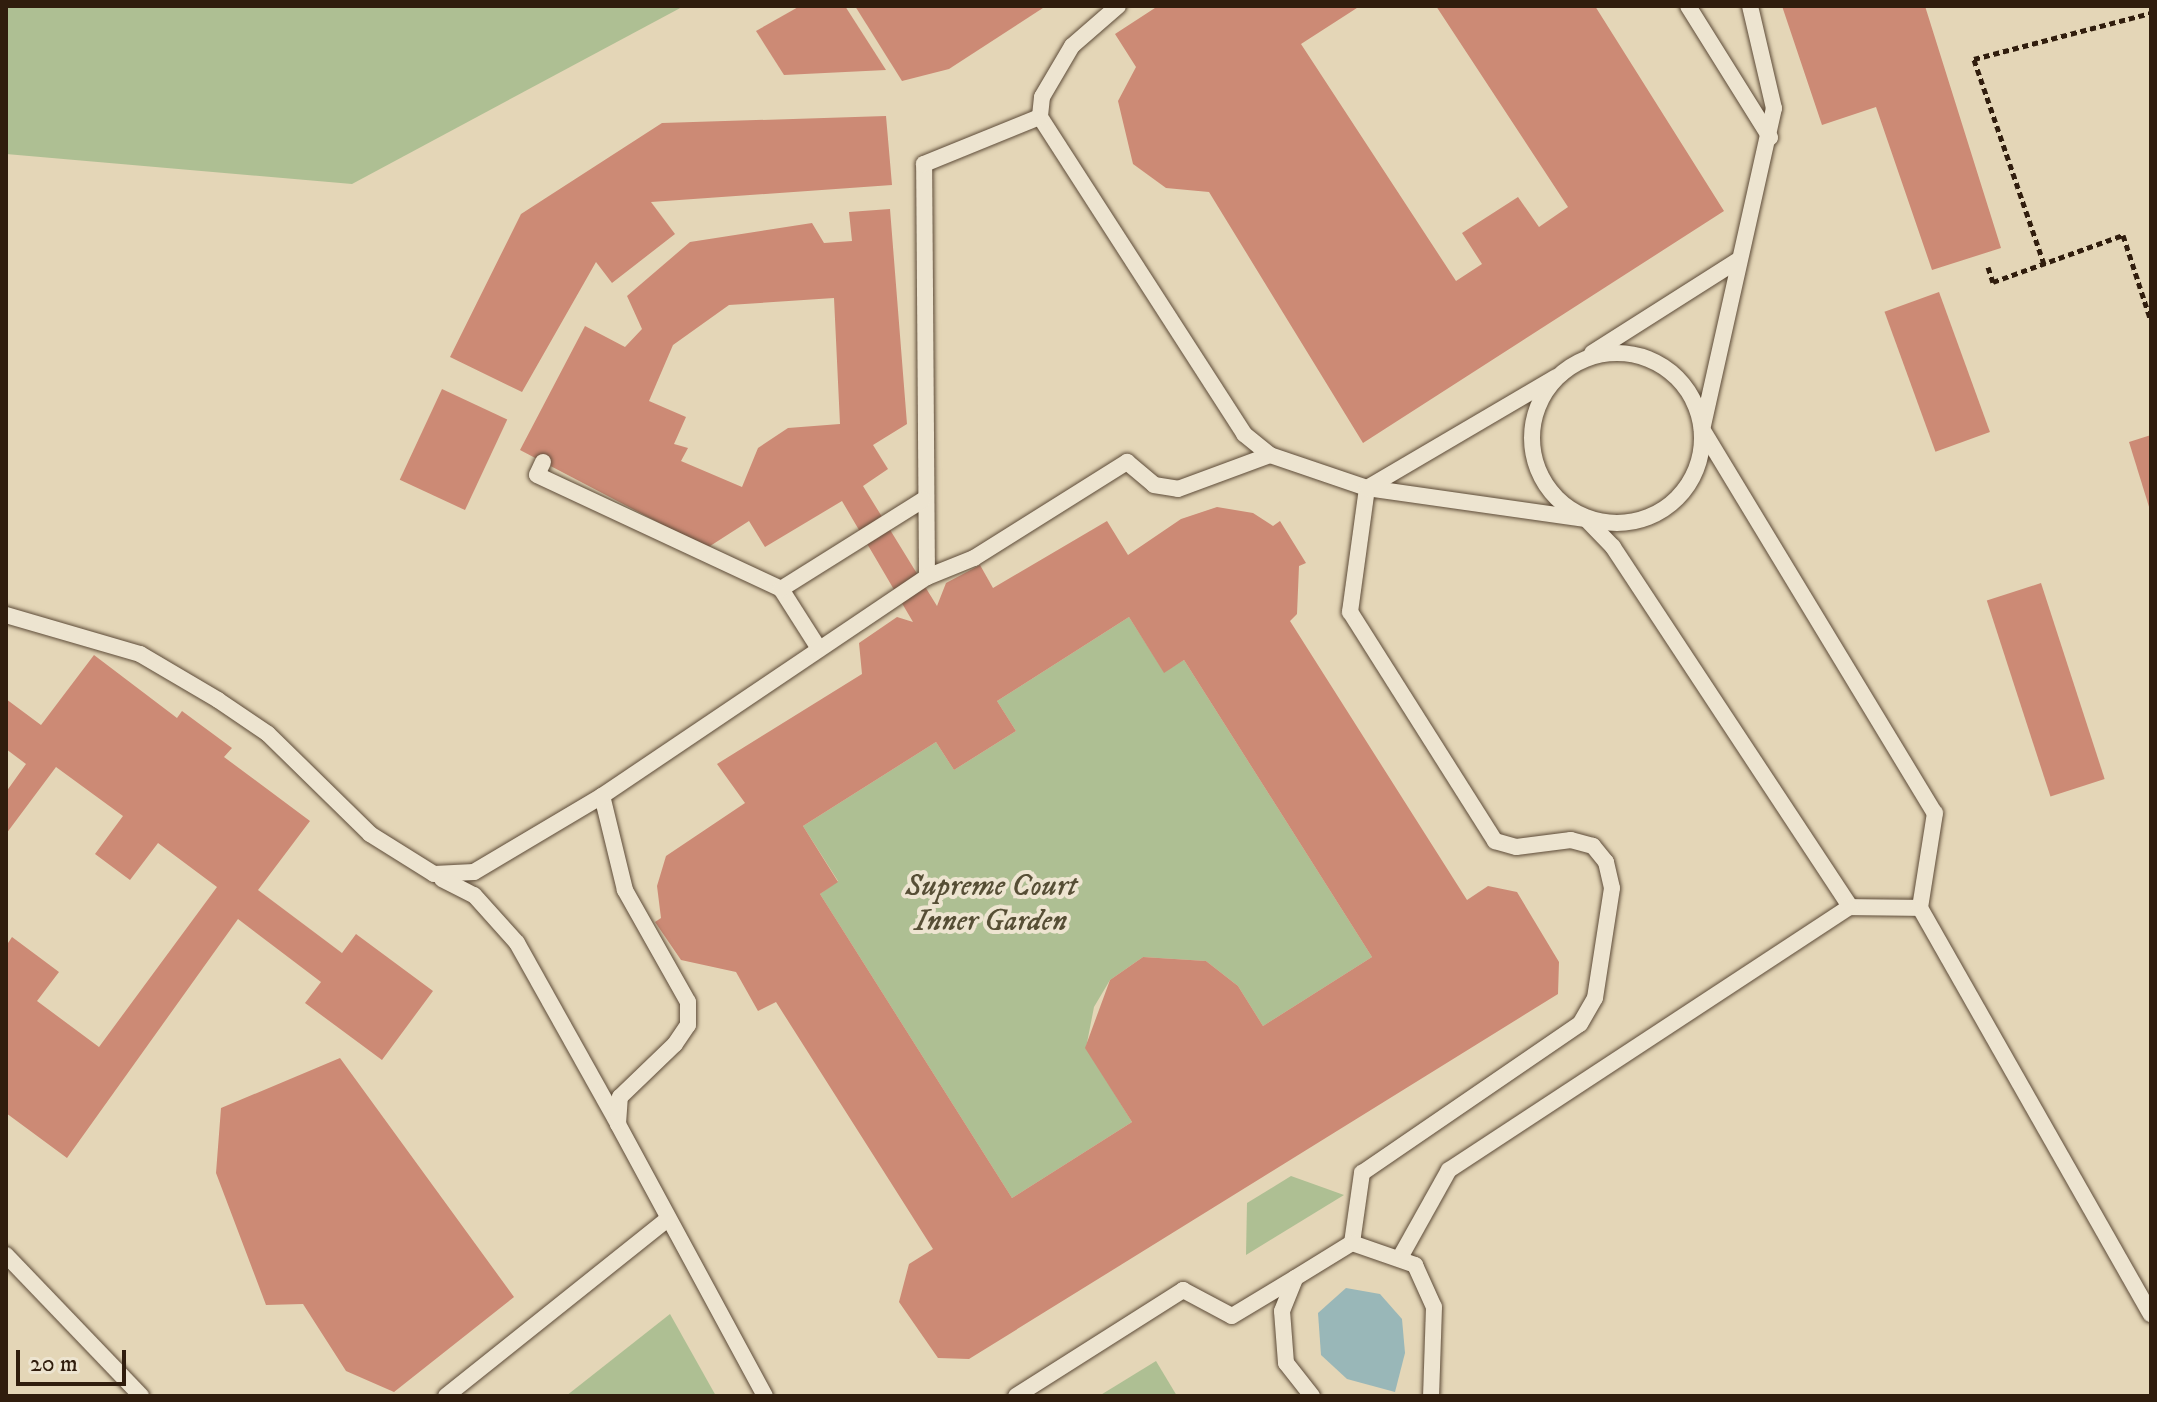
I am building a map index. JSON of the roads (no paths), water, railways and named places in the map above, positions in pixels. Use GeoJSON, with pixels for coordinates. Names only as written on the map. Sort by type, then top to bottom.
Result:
{"type":"FeatureCollection","features":[{"type":"Feature","properties":{"kind":"lane"},"geometry":{"type":"LineString","coordinates":[[1118,6],[1072,46],[1042,97],[1040,117],[1244,434],[1270,455],[1367,488],[1629,523],[1669,507],[1689,486],[1737,261],[1770,137],[1770,69],[1750,6]]}},
{"type":"Feature","properties":{"kind":"lane"},"geometry":{"type":"LineString","coordinates":[[1688,6],[1770,137]]}},
{"type":"Feature","properties":{"kind":"lane"},"geometry":{"type":"LineString","coordinates":[[927,577],[923,500],[924,164],[1040,117]]}},
{"type":"Feature","properties":{"kind":"lane"},"geometry":{"type":"LineString","coordinates":[[1367,488],[1556,377],[1737,261]]}},
{"type":"Feature","properties":{"kind":"lane"},"geometry":{"type":"LineString","coordinates":[[1580,360],[1606,353],[1659,364],[1695,403],[1702,429],[1935,813],[1920,908],[2151,1314]]}},
{"type":"Feature","properties":{"kind":"lane"},"geometry":{"type":"LineString","coordinates":[[1556,377],[1533,420],[1536,468],[1565,507],[1586,519],[1613,547],[1850,907]]}},
{"type":"Feature","properties":{"kind":"lane"},"geometry":{"type":"LineString","coordinates":[[434,874],[474,872],[602,796],[818,647],[927,577],[974,558],[1127,462],[1154,485],[1178,489],[1270,455]]}},
{"type":"Feature","properties":{"kind":"lane"},"geometry":{"type":"LineString","coordinates":[[543,462],[537,475],[781,589],[818,647]]}},
{"type":"Feature","properties":{"kind":"lane"},"geometry":{"type":"LineString","coordinates":[[1352,1243],[1362,1173],[1580,1024],[1595,998],[1612,888],[1593,846],[1495,841],[1350,612],[1367,488]]}},
{"type":"Feature","properties":{"kind":"lane"},"geometry":{"type":"LineString","coordinates":[[781,589],[923,500]]}},
{"type":"Feature","properties":{"kind":"lane"},"geometry":{"type":"LineString","coordinates":[[6,615],[140,654],[218,700],[268,734],[370,834],[474,895],[517,943],[765,1396]]}},
{"type":"Feature","properties":{"kind":"lane"},"geometry":{"type":"LineString","coordinates":[[602,796],[625,890],[688,1002],[688,1025],[675,1044],[620,1097],[618,1124]]}},
{"type":"Feature","properties":{"kind":"lane"},"geometry":{"type":"LineString","coordinates":[[1402,1254],[1449,1170],[1850,907],[1920,908]]}},
{"type":"Feature","properties":{"kind":"lane"},"geometry":{"type":"LineString","coordinates":[[446,1396],[668,1219]]}},
{"type":"Feature","properties":{"kind":"lane"},"geometry":{"type":"LineString","coordinates":[[1016,1396],[1183,1290],[1232,1316],[1352,1243],[1402,1254],[1415,1265],[1434,1307],[1431,1396]]}},
{"type":"Feature","properties":{"kind":"lane"},"geometry":{"type":"LineString","coordinates":[[6,1255],[141,1396]]}},
{"type":"Feature","properties":{"kind":"lane"},"geometry":{"type":"LineString","coordinates":[[1295,1278],[1280,1332],[1286,1363],[1312,1396]]}},
{"type":"Feature","properties":{"kind":"water"},"geometry":{"type":"Polygon","coordinates":[[[1346,1288],[1380,1294],[1402,1319],[1405,1353],[1395,1392],[1347,1379],[1321,1355],[1318,1313],[1346,1288]]]}},
{"type":"Feature","properties":{"kind":"park label","name":"Supreme Court Inner Garden"},"geometry":{"type":"Point","coordinates":[991,904]}}]}
